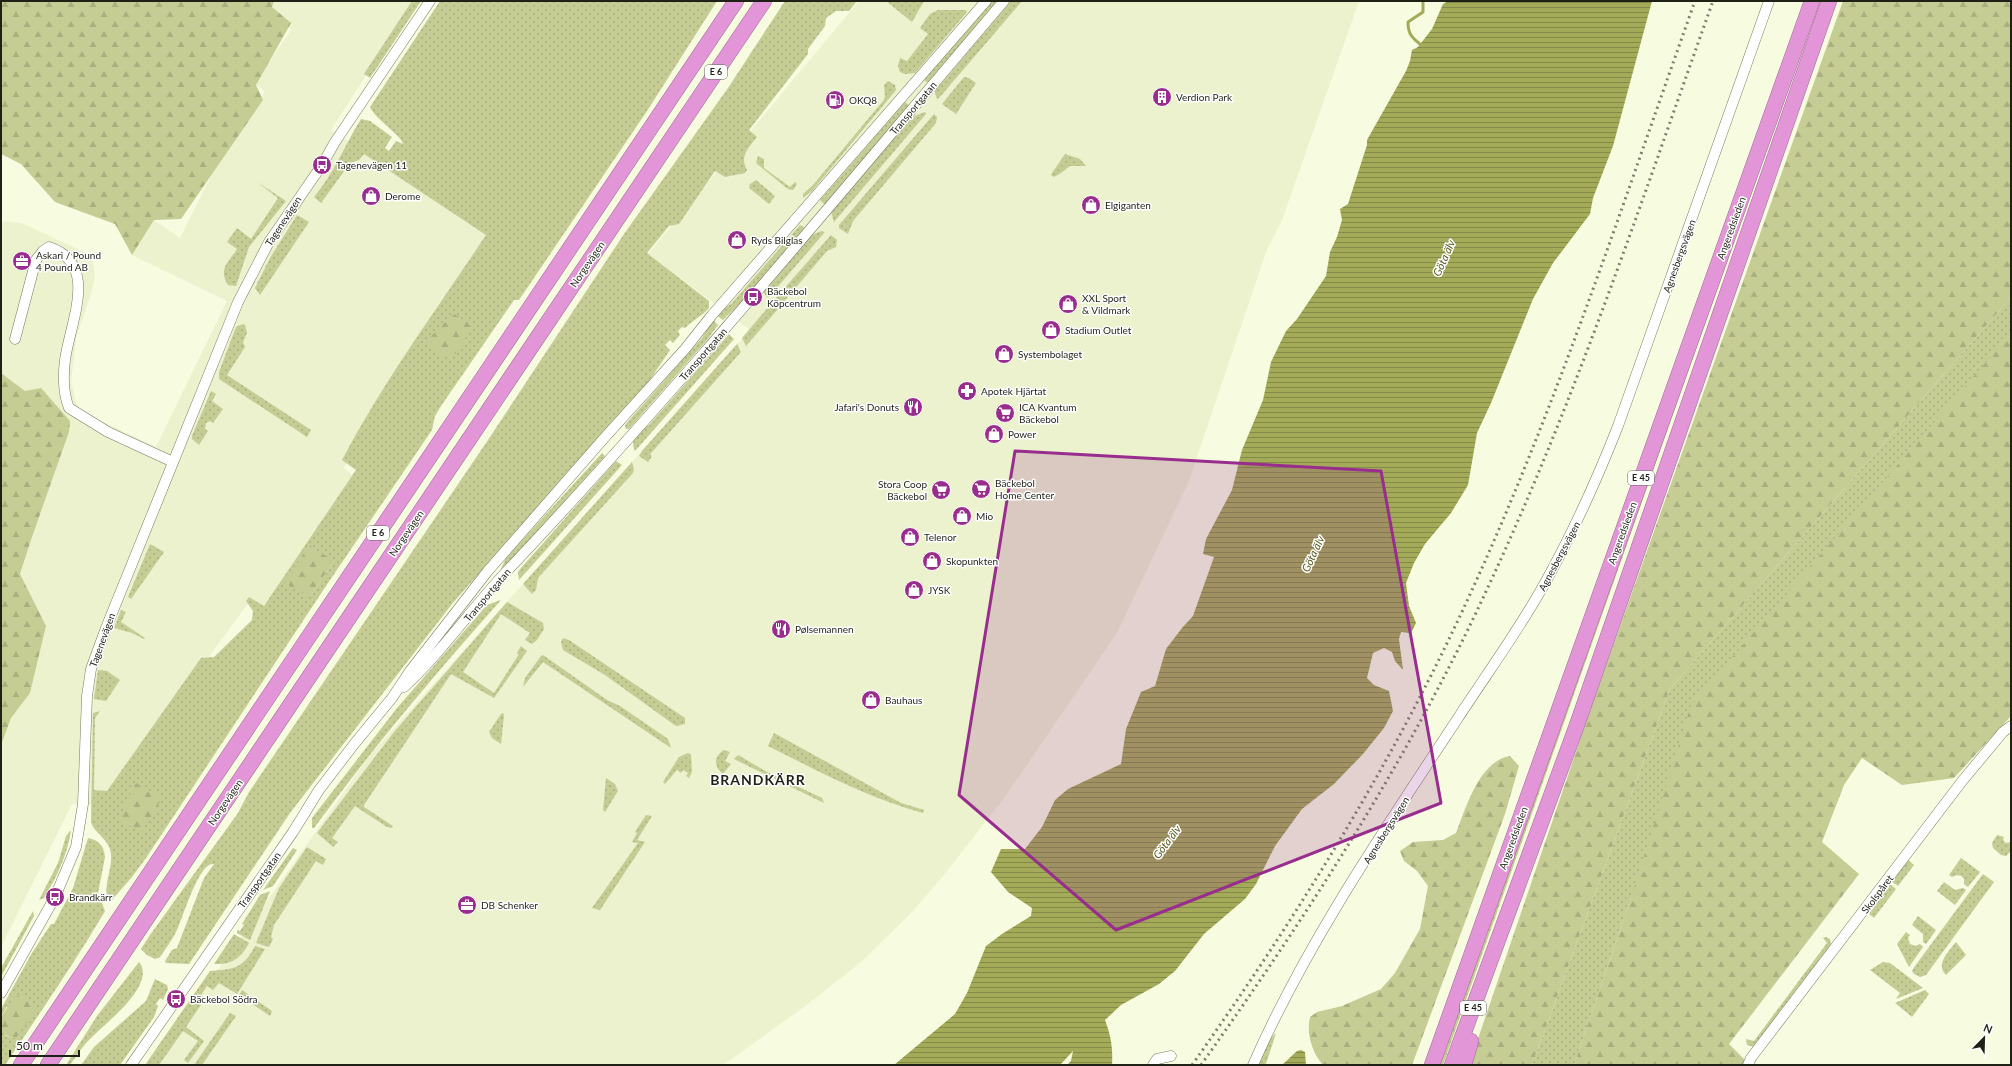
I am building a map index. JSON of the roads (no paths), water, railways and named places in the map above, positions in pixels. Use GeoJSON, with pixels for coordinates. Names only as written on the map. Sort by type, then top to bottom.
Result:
{"type":"FeatureCollection","features":[{"type":"Feature","properties":{"kind":"highway","name":"E 6"},"geometry":{"type":"LineString","coordinates":[[21,1065],[736,1]]}},
{"type":"Feature","properties":{"kind":"highway","name":"Norgevägen"},"geometry":{"type":"LineString","coordinates":[[48,1065],[764,1]]}},
{"type":"Feature","properties":{"kind":"highway","name":"Angeredsleden"},"geometry":{"type":"LineString","coordinates":[[1432,1065],[1812,1]]}},
{"type":"Feature","properties":{"kind":"highway","name":"Angeredsleden"},"geometry":{"type":"LineString","coordinates":[[1452,1065],[1495,952],[1580,718],[1829,1]]}},
{"type":"Feature","properties":{"kind":"highway"},"geometry":{"type":"LineString","coordinates":[[1464,1065],[1490,980],[1495,952]]}},
{"type":"Feature","properties":{"kind":"street","name":"Tagenevägen"},"geometry":{"type":"LineString","coordinates":[[1,993],[64,880],[73,858],[80,830],[84,789],[85,711],[91,669],[238,302],[260,258],[430,1]]}},
{"type":"Feature","properties":{"kind":"street","name":"Transportgatan"},"geometry":{"type":"LineString","coordinates":[[131,1065],[293,832],[319,790],[392,698],[410,671],[487,572],[606,436],[686,349],[712,315],[986,1]]}},
{"type":"Feature","properties":{"kind":"street","name":"Transportgatan"},"geometry":{"type":"LineString","coordinates":[[392,698],[417,675],[498,580],[558,518],[686,373],[1004,1]]}},
{"type":"Feature","properties":{"kind":"street","name":"Agnesbergsvägen"},"geometry":{"type":"LineString","coordinates":[[1253,1065],[1288,993],[1340,903],[1384,832],[1532,605],[1567,542],[1600,474],[1769,1]]}},
{"type":"Feature","properties":{"kind":"street"},"geometry":{"type":"LineString","coordinates":[[15,339],[36,260],[43,251],[49,247],[57,249],[72,260],[77,270],[79,285],[76,310],[65,360],[64,388],[69,408],[108,432],[173,462]]}},
{"type":"Feature","properties":{"kind":"street","name":"Skolspåret"},"geometry":{"type":"LineString","coordinates":[[1748,1065],[1751,1058],[1963,780],[2003,732],[2011,726]]}},
{"type":"Feature","properties":{"kind":"street"},"geometry":{"type":"LineString","coordinates":[[1153,1065],[1157,1059],[1172,1056]]}},
{"type":"Feature","properties":{"kind":"water","name":"Göta älv"},"geometry":{"type":"Polygon","coordinates":[[[1448,1],[1652,1],[1613,146],[1593,198],[1590,214],[1553,263],[1533,299],[1491,403],[1477,433],[1468,485],[1451,513],[1425,544],[1414,563],[1406,583],[1409,606],[1416,623],[1411,633],[1401,632],[1399,639],[1403,670],[1395,661],[1392,652],[1384,648],[1373,653],[1367,678],[1374,685],[1389,691],[1393,711],[1384,728],[1363,754],[1334,784],[1302,809],[1275,846],[1256,884],[1245,899],[1204,934],[1175,971],[1159,984],[1121,1005],[1105,1020],[1111,1042],[1112,1065],[1067,1065],[1071,1061],[1073,1051],[1060,1065],[894,1065],[955,1014],[967,993],[986,946],[1031,916],[1032,908],[1008,892],[991,872],[1001,849],[1025,849],[1042,827],[1055,800],[1068,789],[1121,764],[1126,729],[1141,692],[1155,686],[1166,649],[1193,616],[1214,557],[1203,554],[1206,539],[1232,490],[1242,450],[1263,400],[1271,362],[1286,331],[1297,319],[1326,276],[1330,252],[1337,237],[1342,220],[1340,209],[1348,204],[1367,145],[1367,140],[1406,71],[1412,50],[1418,47],[1432,29],[1443,4],[1448,1]]]}},
{"type":"Feature","properties":{"kind":"water"},"geometry":{"type":"Polygon","coordinates":[[[1301,1050],[1305,1052],[1306,1065],[1282,1065],[1297,1051],[1301,1050]]]}},
{"type":"Feature","properties":{"kind":"waterway"},"geometry":{"type":"LineString","coordinates":[[1420,44],[1411,34],[1408,22],[1423,12],[1423,1]]}},
{"type":"Feature","properties":{"kind":"railway"},"geometry":{"type":"LineString","coordinates":[[1192,1065],[1272,948],[1310,889],[1382,768],[1447,643],[1477,579],[1537,437],[1592,292],[1695,1]]}},
{"type":"Feature","properties":{"kind":"railway"},"geometry":{"type":"LineString","coordinates":[[1201,1065],[1281,950],[1356,832],[1392,772],[1459,648],[1521,514],[1580,369],[1635,222],[1713,1]]}},
{"type":"Feature","properties":{"kind":"place","name":"Verdion Park"},"geometry":{"type":"Point","coordinates":[1162,97]}},
{"type":"Feature","properties":{"kind":"place","name":"OKQ8"},"geometry":{"type":"Point","coordinates":[835,100]}},
{"type":"Feature","properties":{"kind":"place","name":"Tagenevägen 11"},"geometry":{"type":"Point","coordinates":[322,165]}},
{"type":"Feature","properties":{"kind":"place","name":"Derome"},"geometry":{"type":"Point","coordinates":[371,196]}},
{"type":"Feature","properties":{"kind":"place","name":"Elgiganten"},"geometry":{"type":"Point","coordinates":[1091,205]}},
{"type":"Feature","properties":{"kind":"place","name":"Ryds Bilglas"},"geometry":{"type":"Point","coordinates":[737,240]}},
{"type":"Feature","properties":{"kind":"place","name":"Askari / Pound 4 Pound AB"},"geometry":{"type":"Point","coordinates":[22,261]}},
{"type":"Feature","properties":{"kind":"place","name":"Bäckebol Köpcentrum"},"geometry":{"type":"Point","coordinates":[753,297]}},
{"type":"Feature","properties":{"kind":"place","name":"XXL Sport & Vildmark"},"geometry":{"type":"Point","coordinates":[1068,304]}},
{"type":"Feature","properties":{"kind":"place","name":"Stadium Outlet"},"geometry":{"type":"Point","coordinates":[1051,330]}},
{"type":"Feature","properties":{"kind":"place","name":"Systembolaget"},"geometry":{"type":"Point","coordinates":[1004,354]}},
{"type":"Feature","properties":{"kind":"place","name":"Apotek Hjärtat"},"geometry":{"type":"Point","coordinates":[967,391]}},
{"type":"Feature","properties":{"kind":"place","name":"Jafari's Donuts"},"geometry":{"type":"Point","coordinates":[913,407]}},
{"type":"Feature","properties":{"kind":"place","name":"ICA Kvantum Bäckebol"},"geometry":{"type":"Point","coordinates":[1005,413]}},
{"type":"Feature","properties":{"kind":"place","name":"Power"},"geometry":{"type":"Point","coordinates":[994,434]}},
{"type":"Feature","properties":{"kind":"place","name":"Bäckebol Home Center"},"geometry":{"type":"Point","coordinates":[981,489]}},
{"type":"Feature","properties":{"kind":"place","name":"Stora Coop Bäckebol"},"geometry":{"type":"Point","coordinates":[941,490]}},
{"type":"Feature","properties":{"kind":"place","name":"Mio"},"geometry":{"type":"Point","coordinates":[962,516]}},
{"type":"Feature","properties":{"kind":"place","name":"Telenor"},"geometry":{"type":"Point","coordinates":[910,537]}},
{"type":"Feature","properties":{"kind":"place","name":"Skopunkten"},"geometry":{"type":"Point","coordinates":[932,561]}},
{"type":"Feature","properties":{"kind":"place","name":"JYSK"},"geometry":{"type":"Point","coordinates":[914,590]}},
{"type":"Feature","properties":{"kind":"place","name":"Pølsemannen"},"geometry":{"type":"Point","coordinates":[781,629]}},
{"type":"Feature","properties":{"kind":"place","name":"Bauhaus"},"geometry":{"type":"Point","coordinates":[871,700]}},
{"type":"Feature","properties":{"kind":"place","name":"Brandkärr"},"geometry":{"type":"Point","coordinates":[55,897]}},
{"type":"Feature","properties":{"kind":"place","name":"DB Schenker"},"geometry":{"type":"Point","coordinates":[467,905]}},
{"type":"Feature","properties":{"kind":"place","name":"Bäckebol Södra"},"geometry":{"type":"Point","coordinates":[176,999]}},
{"type":"Feature","properties":{"kind":"district","name":"BRANDKÄRR"},"geometry":{"type":"Point","coordinates":[758,780]}}]}
